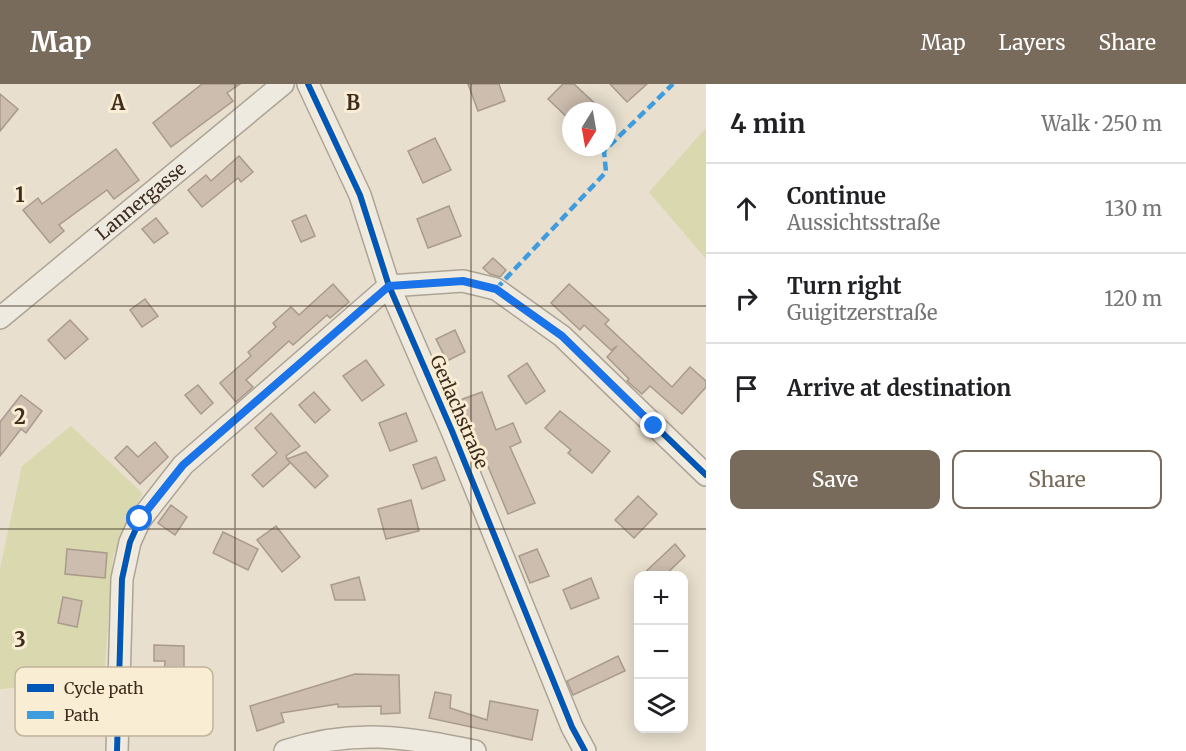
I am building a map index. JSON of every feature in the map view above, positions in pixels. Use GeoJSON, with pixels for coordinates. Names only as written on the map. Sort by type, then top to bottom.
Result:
{"type":"FeatureCollection","features":[{"type":"Feature","properties":{"kind":"street","name":"Lannergasse"},"geometry":{"type":"LineString","coordinates":[[0,318],[283,84]]}},
{"type":"Feature","properties":{"kind":"street","name":"Gerlachstraße"},"geometry":{"type":"LineString","coordinates":[[308,84],[360,195],[389,286],[452,431],[572,727],[585,751]]}},
{"type":"Feature","properties":{"kind":"street"},"geometry":{"type":"LineString","coordinates":[[119,667],[122,579],[130,542],[140,519],[183,465],[389,286],[463,281],[496,289],[562,336],[706,475]]}},
{"type":"Feature","properties":{"kind":"street"},"geometry":{"type":"LineString","coordinates":[[117,736],[117,751]]}},
{"type":"Feature","properties":{"kind":"street"},"geometry":{"type":"LineString","coordinates":[[285,751],[314,741],[358,736],[398,737],[475,751]]}},
{"type":"Feature","properties":{"kind":"green space"},"geometry":{"type":"Polygon","coordinates":[[[706,128],[706,259],[649,192],[706,128]]]}},
{"type":"Feature","properties":{"kind":"green space"},"geometry":{"type":"Polygon","coordinates":[[[71,426],[142,493],[113,556],[105,667],[15,667],[15,688],[0,689],[0,569],[22,466],[71,426]]]}},
{"type":"Feature","properties":{"kind":"building"},"geometry":{"type":"Polygon","coordinates":[[[202,84],[240,84],[227,93],[233,101],[171,147],[153,123],[202,84]]]}},
{"type":"Feature","properties":{"kind":"building"},"geometry":{"type":"Polygon","coordinates":[[[468,84],[499,84],[505,101],[478,111],[468,84]]]}},
{"type":"Feature","properties":{"kind":"building"},"geometry":{"type":"Polygon","coordinates":[[[563,84],[574,84],[593,102],[562,102],[562,112],[548,99],[563,84]]]}},
{"type":"Feature","properties":{"kind":"building"},"geometry":{"type":"Polygon","coordinates":[[[610,84],[647,84],[627,102],[610,84]]]}},
{"type":"Feature","properties":{"kind":"building"},"geometry":{"type":"Polygon","coordinates":[[[0,94],[18,109],[0,131],[0,94]]]}},
{"type":"Feature","properties":{"kind":"building"},"geometry":{"type":"Polygon","coordinates":[[[435,138],[451,170],[423,183],[408,151],[435,138]]]}},
{"type":"Feature","properties":{"kind":"building"},"geometry":{"type":"Polygon","coordinates":[[[116,149],[139,180],[114,199],[107,190],[59,225],[64,231],[50,243],[23,210],[38,198],[42,204],[116,149]]]}},
{"type":"Feature","properties":{"kind":"building"},"geometry":{"type":"Polygon","coordinates":[[[239,156],[253,172],[241,182],[238,178],[202,207],[188,190],[206,175],[211,181],[239,156]]]}},
{"type":"Feature","properties":{"kind":"building"},"geometry":{"type":"Polygon","coordinates":[[[449,206],[461,236],[428,248],[417,219],[449,206]]]}},
{"type":"Feature","properties":{"kind":"building"},"geometry":{"type":"Polygon","coordinates":[[[306,215],[315,236],[301,242],[292,221],[306,215]]]}},
{"type":"Feature","properties":{"kind":"building"},"geometry":{"type":"Polygon","coordinates":[[[156,218],[168,233],[154,243],[142,229],[156,218]]]}},
{"type":"Feature","properties":{"kind":"building"},"geometry":{"type":"Polygon","coordinates":[[[493,258],[506,270],[500,277],[490,274],[483,268],[493,258]]]}},
{"type":"Feature","properties":{"kind":"building"},"geometry":{"type":"Polygon","coordinates":[[[333,284],[349,302],[330,318],[327,315],[293,345],[289,341],[246,380],[253,387],[236,402],[220,383],[251,356],[248,352],[276,327],[273,323],[291,307],[299,315],[333,284]]]}},
{"type":"Feature","properties":{"kind":"building"},"geometry":{"type":"Polygon","coordinates":[[[569,284],[609,320],[605,324],[672,387],[690,367],[706,381],[706,387],[682,414],[650,386],[642,394],[627,381],[629,379],[607,357],[617,346],[611,350],[584,325],[580,330],[551,303],[569,284]]]}},
{"type":"Feature","properties":{"kind":"building"},"geometry":{"type":"Polygon","coordinates":[[[145,299],[158,316],[142,327],[130,310],[145,299]]]}},
{"type":"Feature","properties":{"kind":"building"},"geometry":{"type":"Polygon","coordinates":[[[70,320],[88,339],[65,359],[48,340],[70,320]]]}},
{"type":"Feature","properties":{"kind":"building"},"geometry":{"type":"Polygon","coordinates":[[[455,330],[465,352],[447,361],[436,339],[455,330]]]}},
{"type":"Feature","properties":{"kind":"building"},"geometry":{"type":"Polygon","coordinates":[[[366,360],[384,385],[362,401],[343,376],[366,360]]]}},
{"type":"Feature","properties":{"kind":"building"},"geometry":{"type":"Polygon","coordinates":[[[527,363],[545,391],[526,404],[508,376],[527,363]]]}},
{"type":"Feature","properties":{"kind":"building"},"geometry":{"type":"Polygon","coordinates":[[[198,385],[213,403],[201,414],[185,395],[198,385]]]}},
{"type":"Feature","properties":{"kind":"building"},"geometry":{"type":"Polygon","coordinates":[[[314,392],[330,410],[315,423],[299,405],[314,392]]]}},
{"type":"Feature","properties":{"kind":"building"},"geometry":{"type":"Polygon","coordinates":[[[482,392],[496,430],[513,423],[521,442],[510,447],[535,503],[508,514],[460,400],[482,392]]]}},
{"type":"Feature","properties":{"kind":"building"},"geometry":{"type":"Polygon","coordinates":[[[21,395],[42,411],[26,433],[21,429],[0,456],[0,422],[21,395]]]}},
{"type":"Feature","properties":{"kind":"building"},"geometry":{"type":"Polygon","coordinates":[[[560,411],[610,451],[592,473],[568,453],[571,450],[545,428],[560,411]]]}},
{"type":"Feature","properties":{"kind":"building"},"geometry":{"type":"Polygon","coordinates":[[[271,413],[300,446],[286,456],[290,463],[263,487],[252,475],[277,453],[255,428],[271,413]]]}},
{"type":"Feature","properties":{"kind":"building"},"geometry":{"type":"Polygon","coordinates":[[[406,413],[417,441],[390,451],[379,423],[406,413]]]}},
{"type":"Feature","properties":{"kind":"building"},"geometry":{"type":"Polygon","coordinates":[[[155,442],[168,457],[140,484],[115,458],[127,446],[138,457],[155,442]]]}},
{"type":"Feature","properties":{"kind":"building"},"geometry":{"type":"Polygon","coordinates":[[[306,452],[328,476],[315,488],[287,459],[306,452]]]}},
{"type":"Feature","properties":{"kind":"building"},"geometry":{"type":"Polygon","coordinates":[[[436,457],[445,480],[422,489],[413,465],[436,457]]]}},
{"type":"Feature","properties":{"kind":"building"},"geometry":{"type":"Polygon","coordinates":[[[638,496],[657,514],[634,538],[615,520],[638,496]]]}},
{"type":"Feature","properties":{"kind":"building"},"geometry":{"type":"Polygon","coordinates":[[[411,500],[419,531],[386,539],[378,509],[411,500]]]}},
{"type":"Feature","properties":{"kind":"building"},"geometry":{"type":"Polygon","coordinates":[[[171,505],[187,517],[175,535],[158,523],[171,505]]]}},
{"type":"Feature","properties":{"kind":"building"},"geometry":{"type":"Polygon","coordinates":[[[276,526],[300,557],[282,572],[257,540],[276,526]]]}},
{"type":"Feature","properties":{"kind":"building"},"geometry":{"type":"Polygon","coordinates":[[[223,532],[258,549],[248,570],[213,553],[223,532]]]}},
{"type":"Feature","properties":{"kind":"building"},"geometry":{"type":"Polygon","coordinates":[[[675,544],[685,556],[669,571],[646,571],[675,544]]]}},
{"type":"Feature","properties":{"kind":"building"},"geometry":{"type":"Polygon","coordinates":[[[67,549],[107,553],[105,578],[65,574],[67,549]]]}},
{"type":"Feature","properties":{"kind":"building"},"geometry":{"type":"Polygon","coordinates":[[[537,549],[549,576],[530,583],[519,556],[537,549]]]}},
{"type":"Feature","properties":{"kind":"building"},"geometry":{"type":"Polygon","coordinates":[[[359,577],[365,600],[335,600],[331,585],[359,577]]]}},
{"type":"Feature","properties":{"kind":"building"},"geometry":{"type":"Polygon","coordinates":[[[591,578],[599,598],[571,609],[563,590],[591,578]]]}},
{"type":"Feature","properties":{"kind":"building"},"geometry":{"type":"Polygon","coordinates":[[[63,597],[82,601],[77,627],[58,623],[63,597]]]}},
{"type":"Feature","properties":{"kind":"building"},"geometry":{"type":"Polygon","coordinates":[[[154,645],[184,646],[184,667],[165,667],[165,661],[154,661],[154,645]]]}},
{"type":"Feature","properties":{"kind":"building"},"geometry":{"type":"Polygon","coordinates":[[[618,656],[625,671],[573,695],[567,681],[618,656]]]}},
{"type":"Feature","properties":{"kind":"building"},"geometry":{"type":"Polygon","coordinates":[[[355,674],[399,675],[400,713],[381,714],[381,706],[338,707],[338,704],[281,713],[284,722],[257,731],[250,706],[355,674]]]}},
{"type":"Feature","properties":{"kind":"building"},"geometry":{"type":"Polygon","coordinates":[[[435,692],[451,695],[450,708],[487,720],[490,701],[538,710],[532,740],[429,718],[435,692]]]}},
{"type":"Feature","properties":{"kind":"marked path"},"geometry":{"type":"LineString","coordinates":[[496,289],[606,172],[604,151],[673,84]]}},
{"type":"Feature","properties":{"kind":"cycle path"},"geometry":{"type":"LineString","coordinates":[[308,84],[360,195],[389,286],[452,431],[572,727],[585,751]]}},
{"type":"Feature","properties":{"kind":"cycle path"},"geometry":{"type":"LineString","coordinates":[[119,667],[122,579],[130,542],[140,520],[183,465],[389,286],[463,281],[496,289],[562,336],[706,475]]}},
{"type":"Feature","properties":{"kind":"cycle path"},"geometry":{"type":"LineString","coordinates":[[117,736],[117,751]]}},
{"type":"Feature","properties":{"kind":"route"},"geometry":{"type":"LineString","coordinates":[[140,519],[183,465],[389,286],[463,281],[496,289],[562,336],[654,426]]}}]}
